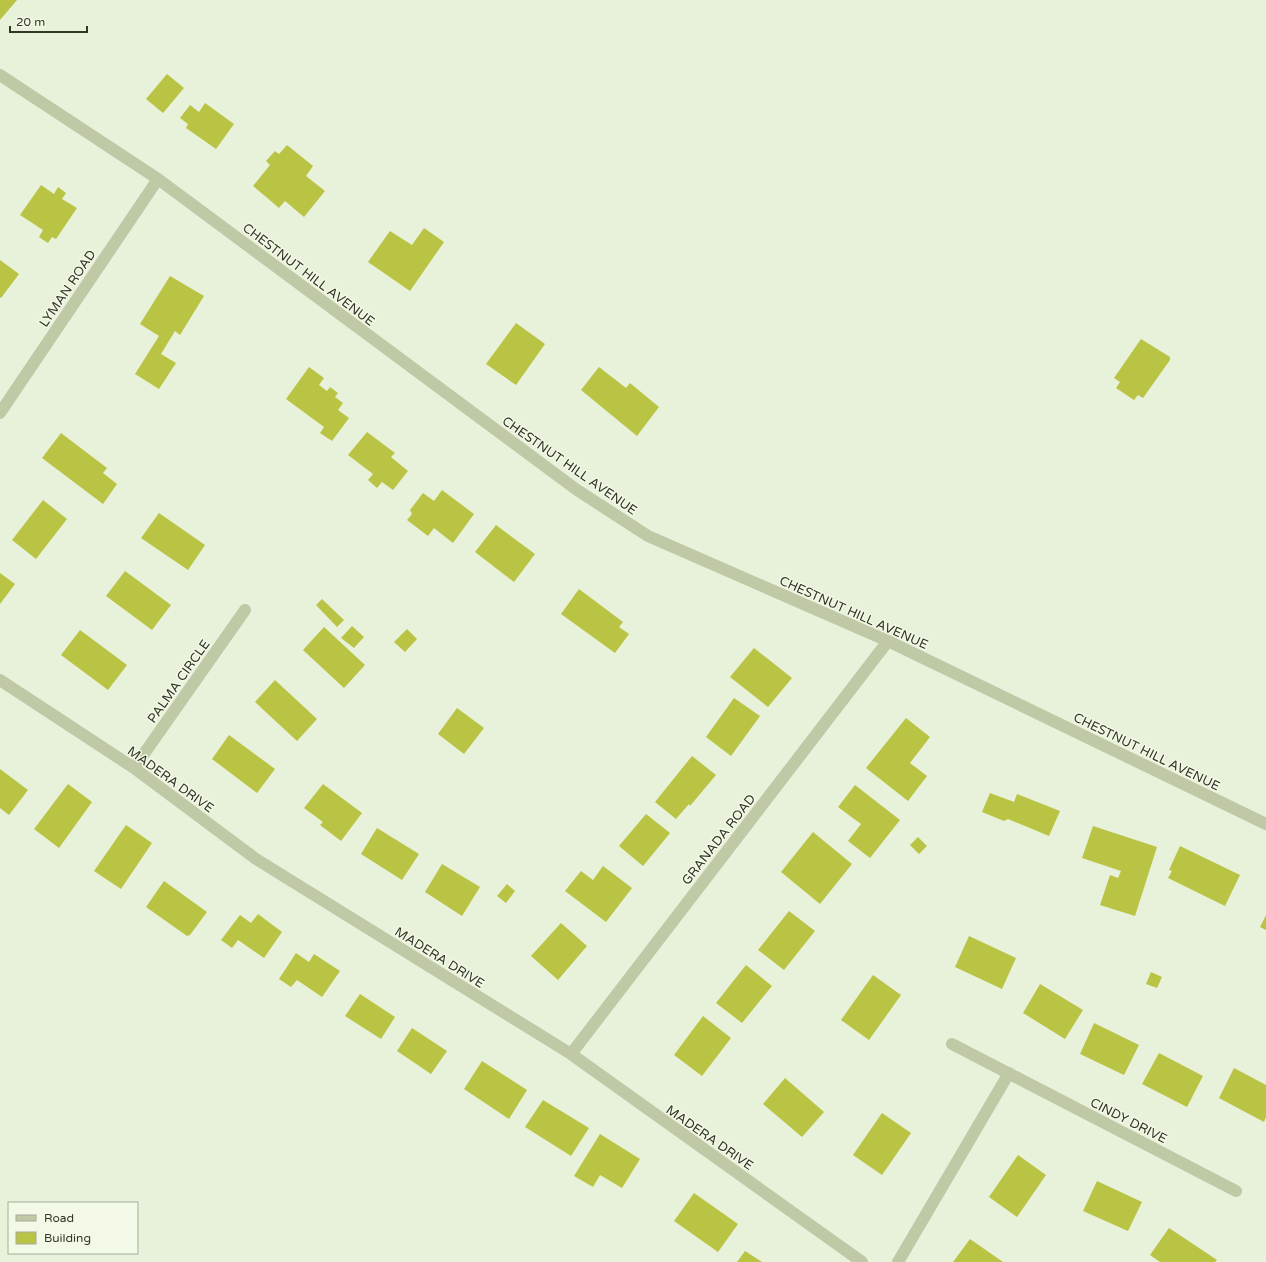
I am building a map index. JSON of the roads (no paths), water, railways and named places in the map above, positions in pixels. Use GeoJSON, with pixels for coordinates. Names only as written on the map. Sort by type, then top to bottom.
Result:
{"type":"FeatureCollection","features":[{"type":"Feature","properties":{"kind":"street","name":"CHESTNUT HILL AVENUE"},"geometry":{"type":"LineString","coordinates":[[0,75],[158,179],[577,490],[648,536],[888,641],[1266,824]]}},
{"type":"Feature","properties":{"kind":"street","name":"LYMAN ROAD"},"geometry":{"type":"LineString","coordinates":[[0,413],[158,179]]}},
{"type":"Feature","properties":{"kind":"street","name":"PALMA CIRCLE"},"geometry":{"type":"LineString","coordinates":[[134,768],[244,610]]}},
{"type":"Feature","properties":{"kind":"street","name":"GRANADA ROAD"},"geometry":{"type":"LineString","coordinates":[[571,1054],[888,641]]}},
{"type":"Feature","properties":{"kind":"street","name":"MADERA DRIVE"},"geometry":{"type":"LineString","coordinates":[[0,680],[134,768],[256,859],[571,1054],[862,1262]]}},
{"type":"Feature","properties":{"kind":"street","name":"CINDY DRIVE"},"geometry":{"type":"LineString","coordinates":[[952,1044],[1236,1191]]}},
{"type":"Feature","properties":{"kind":"street"},"geometry":{"type":"LineString","coordinates":[[898,1262],[1009,1074]]}}]}
